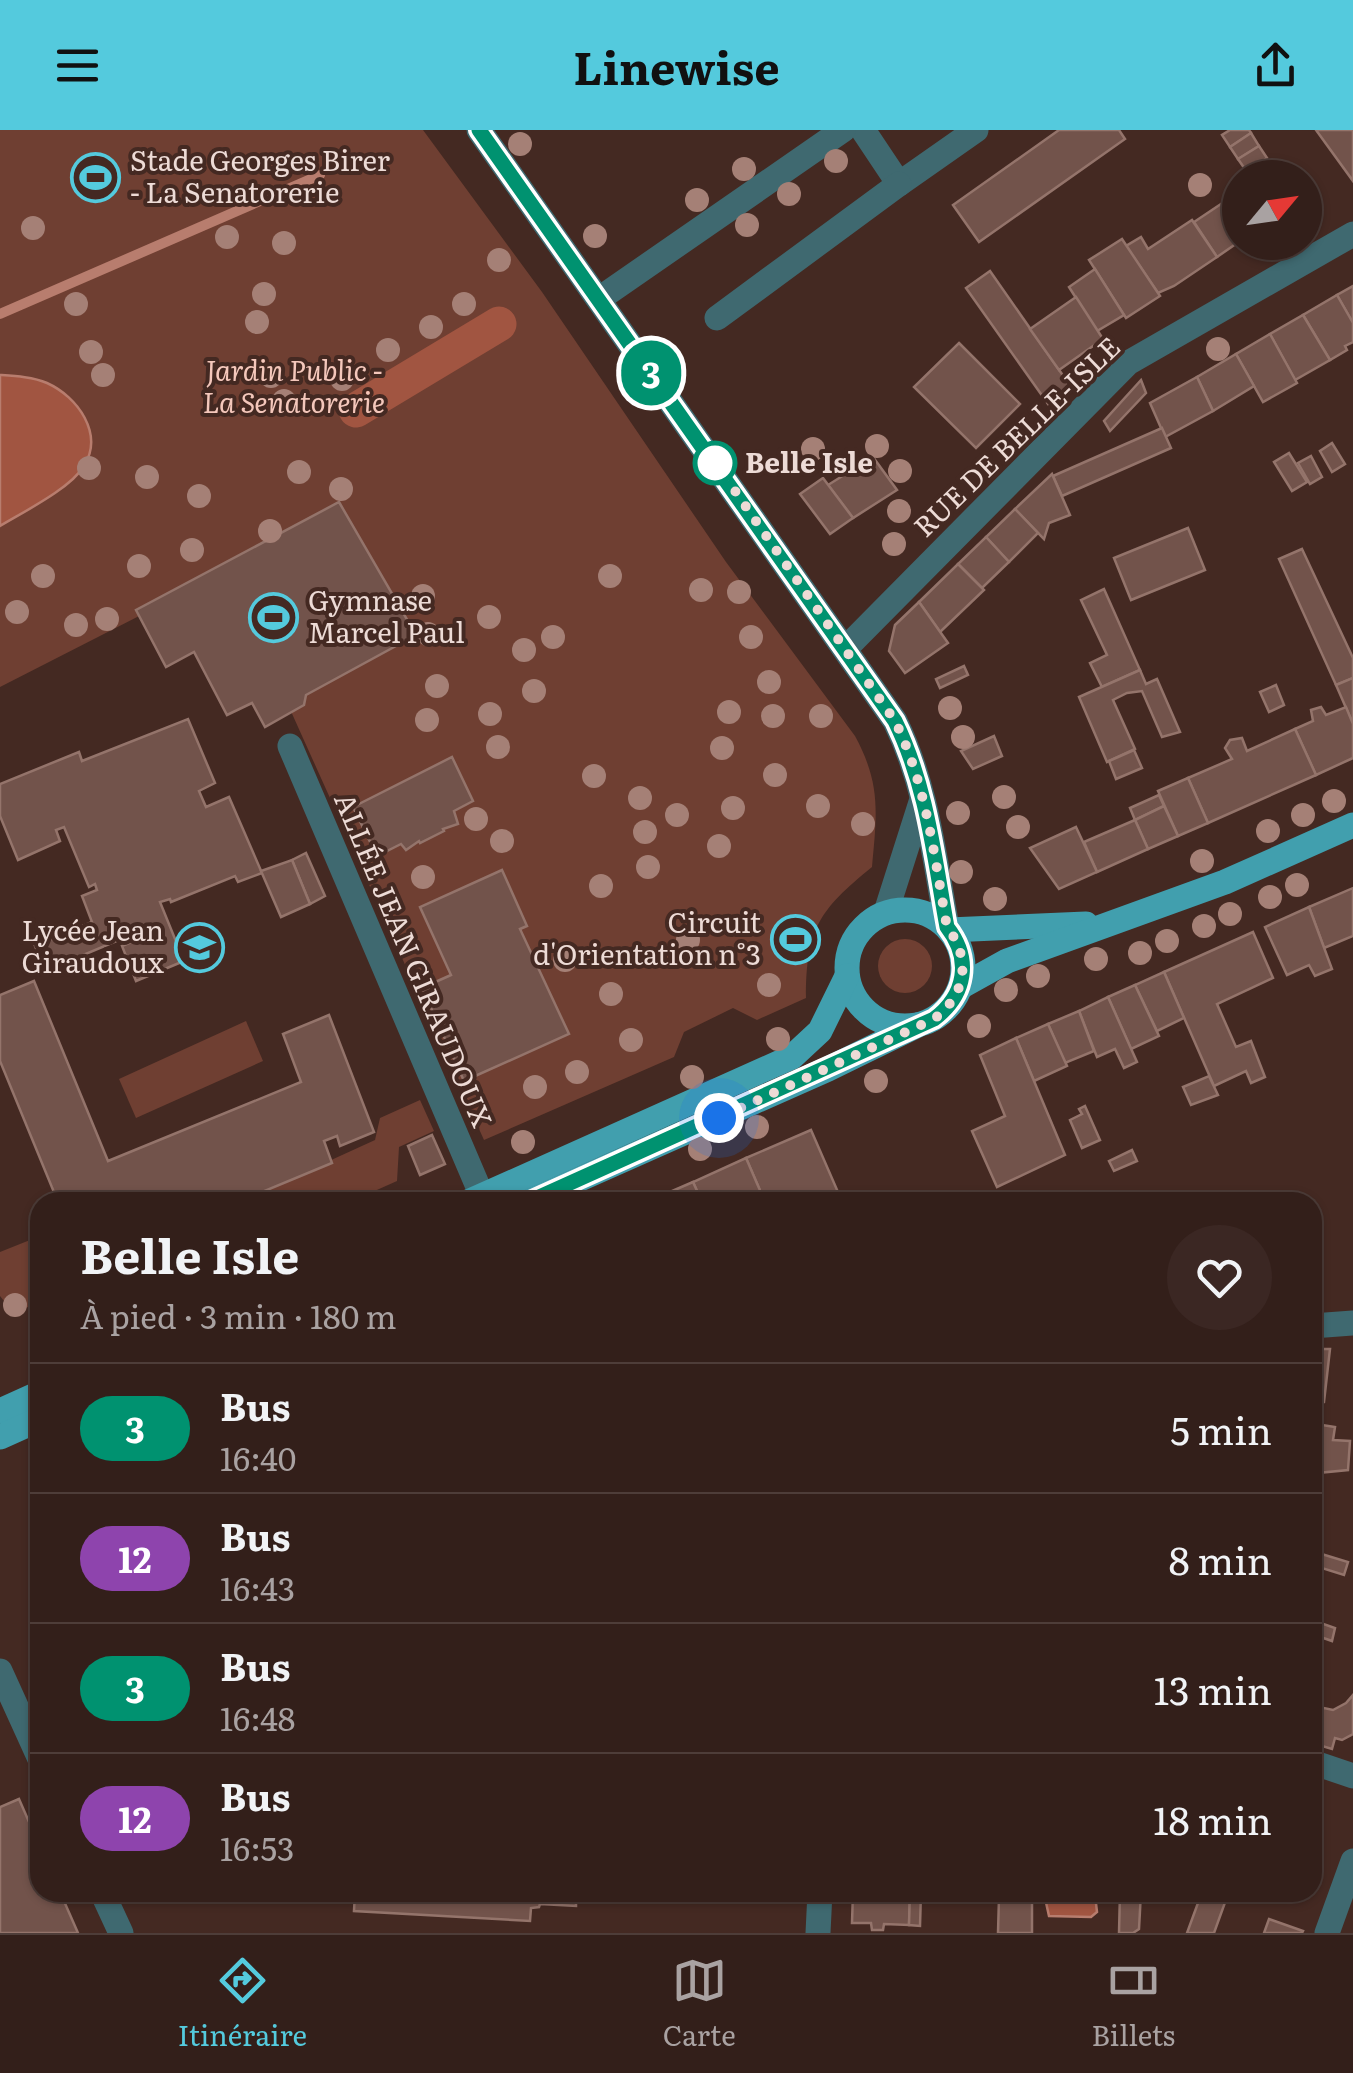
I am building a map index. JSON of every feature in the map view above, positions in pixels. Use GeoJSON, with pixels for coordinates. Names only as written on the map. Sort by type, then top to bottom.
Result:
{"type":"FeatureCollection","features":[{"type":"Feature","properties":{"kind":"main road"},"geometry":{"type":"LineString","coordinates":[[551,1192],[918,1025],[947,1009],[962,986],[1007,961],[1225,882],[1353,825]]}},
{"type":"Feature","properties":{"kind":"main road"},"geometry":{"type":"LineString","coordinates":[[491,1192],[792,1057],[820,1032],[846,976],[851,944],[860,930],[886,912],[919,911],[948,928],[962,952],[962,986]]}},
{"type":"Feature","properties":{"kind":"main road"},"geometry":{"type":"LineString","coordinates":[[948,928],[1106,924]]}},
{"type":"Feature","properties":{"kind":"main road"},"geometry":{"type":"LineString","coordinates":[[846,976],[852,994],[864,1010],[880,1021],[898,1026],[918,1025]]}},
{"type":"Feature","properties":{"kind":"main road"},"geometry":{"type":"LineString","coordinates":[[0,1411],[30,1398]]}},
{"type":"Feature","properties":{"kind":"main road"},"geometry":{"type":"LineString","coordinates":[[0,1437],[30,1424]]}},
{"type":"Feature","properties":{"kind":"street"},"geometry":{"type":"LineString","coordinates":[[479,130],[895,721],[924,794],[948,928]]}},
{"type":"Feature","properties":{"kind":"street"},"geometry":{"type":"LineString","coordinates":[[599,300],[843,130]]}},
{"type":"Feature","properties":{"kind":"street"},"geometry":{"type":"LineString","coordinates":[[863,130],[899,184]]}},
{"type":"Feature","properties":{"kind":"street"},"geometry":{"type":"LineString","coordinates":[[717,318],[976,130]]}},
{"type":"Feature","properties":{"kind":"street","name":"RUE DE BELLE-ISLE"},"geometry":{"type":"LineString","coordinates":[[846,648],[1128,364],[1353,234]]}},
{"type":"Feature","properties":{"kind":"street","name":"ALLÉE JEAN GIRAUDOUX"},"geometry":{"type":"LineString","coordinates":[[290,746],[472,1192]]}},
{"type":"Feature","properties":{"kind":"street"},"geometry":{"type":"LineString","coordinates":[[886,912],[924,794]]}},
{"type":"Feature","properties":{"kind":"street"},"geometry":{"type":"LineString","coordinates":[[1322,1325],[1353,1322]]}},
{"type":"Feature","properties":{"kind":"street"},"geometry":{"type":"LineString","coordinates":[[0,1671],[30,1737]]}},
{"type":"Feature","properties":{"kind":"street"},"geometry":{"type":"LineString","coordinates":[[1322,1765],[1353,1776]]}},
{"type":"Feature","properties":{"kind":"street"},"geometry":{"type":"LineString","coordinates":[[1327,1933],[1353,1860]]}},
{"type":"Feature","properties":{"kind":"street"},"geometry":{"type":"LineString","coordinates":[[107,1902],[121,1933]]}},
{"type":"Feature","properties":{"kind":"street"},"geometry":{"type":"LineString","coordinates":[[818,1933],[820,1902]]}},
{"type":"Feature","properties":{"kind":"green space","name":"Jardin Public - La Senatorerie"},"geometry":{"type":"Polygon","coordinates":[[[0,130],[423,130],[542,292],[726,562],[855,736],[863,753],[875,799],[872,867],[839,896],[819,923],[809,954],[806,998],[757,1020],[733,1008],[684,1032],[674,1057],[484,1140],[280,687],[145,613],[0,687],[0,130]]]}},
{"type":"Feature","properties":{"kind":"green space"},"geometry":{"type":"Polygon","coordinates":[[[905,939],[924,947],[932,966],[924,985],[905,993],[886,985],[878,966],[886,947],[905,939]]]}},
{"type":"Feature","properties":{"kind":"green space"},"geometry":{"type":"Polygon","coordinates":[[[246,1021],[263,1061],[136,1118],[119,1079],[246,1021]]]}},
{"type":"Feature","properties":{"kind":"green space"},"geometry":{"type":"Polygon","coordinates":[[[420,1100],[434,1131],[399,1147],[397,1181],[372,1192],[261,1192],[375,1140],[380,1118],[420,1100]]]}},
{"type":"Feature","properties":{"kind":"green space"},"geometry":{"type":"Polygon","coordinates":[[[30,1240],[30,1306],[13,1312],[0,1296],[0,1252],[30,1240]]]}},
{"type":"Feature","properties":{"kind":"shaded area"},"geometry":{"type":"Polygon","coordinates":[[[0,375],[36,379],[69,397],[85,418],[91,442],[77,475],[0,526],[0,375]]]}},
{"type":"Feature","properties":{"kind":"shaded area"},"geometry":{"type":"Polygon","coordinates":[[[1046,1902],[1096,1902],[1097,1912],[1091,1917],[1049,1916],[1046,1902]]]}},
{"type":"Feature","properties":{"kind":"building"},"geometry":{"type":"Polygon","coordinates":[[[1059,130],[1119,130],[1125,139],[979,242],[953,205],[1059,130]]]}},
{"type":"Feature","properties":{"kind":"building"},"geometry":{"type":"Polygon","coordinates":[[[1230,130],[1251,133],[1230,147],[1222,135],[1230,130]]]}},
{"type":"Feature","properties":{"kind":"building"},"geometry":{"type":"Polygon","coordinates":[[[1316,130],[1353,130],[1353,181],[1316,130]]]}},
{"type":"Feature","properties":{"kind":"building"},"geometry":{"type":"Polygon","coordinates":[[[1251,133],[1259,146],[1238,159],[1230,147],[1251,133]]]}},
{"type":"Feature","properties":{"kind":"building"},"geometry":{"type":"Polygon","coordinates":[[[1259,146],[1267,158],[1264,160],[1238,159],[1259,146]]]}},
{"type":"Feature","properties":{"kind":"building"},"geometry":{"type":"Polygon","coordinates":[[[1222,203],[1222,254],[1217,257],[1194,222],[1222,203]]]}},
{"type":"Feature","properties":{"kind":"building"},"geometry":{"type":"Polygon","coordinates":[[[1192,220],[1217,257],[1158,293],[1126,246],[1141,237],[1148,249],[1192,220]]]}},
{"type":"Feature","properties":{"kind":"building"},"geometry":{"type":"Polygon","coordinates":[[[1122,239],[1160,296],[1126,318],[1089,260],[1122,239]]]}},
{"type":"Feature","properties":{"kind":"building"},"geometry":{"type":"Polygon","coordinates":[[[1095,269],[1124,315],[1097,331],[1069,287],[1095,269]]]}},
{"type":"Feature","properties":{"kind":"building"},"geometry":{"type":"Polygon","coordinates":[[[990,271],[1071,387],[1048,404],[966,288],[990,271]]]}},
{"type":"Feature","properties":{"kind":"building"},"geometry":{"type":"Polygon","coordinates":[[[1353,286],[1353,323],[1337,295],[1353,286]]]}},
{"type":"Feature","properties":{"kind":"building"},"geometry":{"type":"Polygon","coordinates":[[[1337,295],[1353,323],[1353,342],[1330,360],[1303,315],[1337,295]]]}},
{"type":"Feature","properties":{"kind":"building"},"geometry":{"type":"Polygon","coordinates":[[[1076,297],[1103,339],[1059,370],[1030,329],[1076,297]]]}},
{"type":"Feature","properties":{"kind":"building"},"geometry":{"type":"Polygon","coordinates":[[[1303,315],[1330,360],[1295,380],[1270,334],[1303,315]]]}},
{"type":"Feature","properties":{"kind":"building"},"geometry":{"type":"Polygon","coordinates":[[[1270,334],[1297,383],[1263,402],[1236,354],[1270,334]]]}},
{"type":"Feature","properties":{"kind":"building"},"geometry":{"type":"Polygon","coordinates":[[[959,343],[1020,404],[976,448],[914,387],[959,343]]]}},
{"type":"Feature","properties":{"kind":"building"},"geometry":{"type":"Polygon","coordinates":[[[1236,354],[1254,386],[1213,411],[1197,377],[1236,354]]]}},
{"type":"Feature","properties":{"kind":"building"},"geometry":{"type":"Polygon","coordinates":[[[1197,377],[1213,411],[1165,437],[1150,403],[1197,377]]]}},
{"type":"Feature","properties":{"kind":"building"},"geometry":{"type":"Polygon","coordinates":[[[1141,380],[1146,393],[1110,431],[1104,421],[1141,380]]]}},
{"type":"Feature","properties":{"kind":"building"},"geometry":{"type":"Polygon","coordinates":[[[1162,428],[1171,448],[1062,496],[1053,476],[1162,428]]]}},
{"type":"Feature","properties":{"kind":"building"},"geometry":{"type":"Polygon","coordinates":[[[1332,443],[1345,464],[1332,472],[1320,451],[1332,443]]]}},
{"type":"Feature","properties":{"kind":"building"},"geometry":{"type":"Polygon","coordinates":[[[1289,453],[1307,482],[1292,491],[1274,462],[1289,453]]]}},
{"type":"Feature","properties":{"kind":"building"},"geometry":{"type":"Polygon","coordinates":[[[1311,456],[1322,477],[1310,484],[1298,463],[1311,456]]]}},
{"type":"Feature","properties":{"kind":"building"},"geometry":{"type":"Polygon","coordinates":[[[873,457],[897,490],[853,518],[828,485],[873,457]]]}},
{"type":"Feature","properties":{"kind":"building"},"geometry":{"type":"Polygon","coordinates":[[[1052,474],[1070,515],[1049,523],[1044,539],[1015,509],[1052,474]]]}},
{"type":"Feature","properties":{"kind":"building"},"geometry":{"type":"Polygon","coordinates":[[[823,478],[853,518],[830,534],[800,494],[823,478]]]}},
{"type":"Feature","properties":{"kind":"building","name":"Gymnase Marcel Paul"},"geometry":{"type":"Polygon","coordinates":[[[339,502],[416,635],[306,695],[304,705],[265,727],[252,703],[227,715],[194,652],[166,667],[136,610],[339,502]]]}},
{"type":"Feature","properties":{"kind":"building"},"geometry":{"type":"Polygon","coordinates":[[[1015,509],[1038,533],[1009,562],[986,537],[1015,509]]]}},
{"type":"Feature","properties":{"kind":"building"},"geometry":{"type":"Polygon","coordinates":[[[1188,528],[1205,570],[1131,600],[1114,558],[1188,528]]]}},
{"type":"Feature","properties":{"kind":"building"},"geometry":{"type":"Polygon","coordinates":[[[986,537],[1009,562],[982,588],[958,564],[986,537]]]}},
{"type":"Feature","properties":{"kind":"building"},"geometry":{"type":"Polygon","coordinates":[[[1302,549],[1353,658],[1353,678],[1336,685],[1279,559],[1302,549]]]}},
{"type":"Feature","properties":{"kind":"building"},"geometry":{"type":"Polygon","coordinates":[[[958,564],[984,590],[940,632],[919,602],[958,564]]]}},
{"type":"Feature","properties":{"kind":"building"},"geometry":{"type":"Polygon","coordinates":[[[1104,589],[1140,670],[1102,687],[1090,663],[1107,655],[1081,600],[1104,589]]]}},
{"type":"Feature","properties":{"kind":"building"},"geometry":{"type":"Polygon","coordinates":[[[919,602],[948,643],[905,673],[889,651],[895,625],[919,602]]]}},
{"type":"Feature","properties":{"kind":"building"},"geometry":{"type":"Polygon","coordinates":[[[964,666],[968,675],[940,688],[936,679],[964,666]]]}},
{"type":"Feature","properties":{"kind":"building"},"geometry":{"type":"Polygon","coordinates":[[[1140,670],[1146,684],[1157,679],[1180,732],[1162,737],[1142,691],[1127,693],[1113,700],[1135,749],[1107,762],[1079,697],[1140,670]]]}},
{"type":"Feature","properties":{"kind":"building"},"geometry":{"type":"Polygon","coordinates":[[[1353,678],[1353,724],[1336,685],[1353,678]]]}},
{"type":"Feature","properties":{"kind":"building"},"geometry":{"type":"Polygon","coordinates":[[[1276,685],[1284,705],[1269,712],[1260,692],[1276,685]]]}},
{"type":"Feature","properties":{"kind":"building"},"geometry":{"type":"Polygon","coordinates":[[[1321,707],[1326,715],[1346,707],[1353,724],[1353,758],[1316,775],[1295,729],[1313,721],[1311,710],[1321,707]]]}},
{"type":"Feature","properties":{"kind":"building"},"geometry":{"type":"Polygon","coordinates":[[[188,719],[215,783],[199,791],[206,807],[229,797],[262,873],[238,882],[235,876],[171,902],[160,902],[184,961],[136,981],[122,946],[129,943],[126,937],[45,971],[35,946],[92,922],[82,896],[97,890],[95,884],[89,887],[64,827],[56,830],[60,841],[18,860],[0,816],[0,784],[79,752],[82,761],[188,719]]]}},
{"type":"Feature","properties":{"kind":"building"},"geometry":{"type":"Polygon","coordinates":[[[1295,729],[1316,775],[1208,823],[1188,778],[1232,759],[1225,748],[1230,740],[1242,738],[1247,751],[1295,729]]]}},
{"type":"Feature","properties":{"kind":"building"},"geometry":{"type":"Polygon","coordinates":[[[994,736],[1002,756],[973,769],[961,751],[994,736]]]}},
{"type":"Feature","properties":{"kind":"building"},"geometry":{"type":"Polygon","coordinates":[[[1134,750],[1142,768],[1116,779],[1109,761],[1134,750]]]}},
{"type":"Feature","properties":{"kind":"building"},"geometry":{"type":"Polygon","coordinates":[[[452,757],[473,801],[454,811],[458,824],[406,850],[401,844],[377,856],[353,807],[452,757]]]}},
{"type":"Feature","properties":{"kind":"building"},"geometry":{"type":"Polygon","coordinates":[[[1188,778],[1208,823],[1178,836],[1158,791],[1188,778]]]}},
{"type":"Feature","properties":{"kind":"building"},"geometry":{"type":"Polygon","coordinates":[[[1159,795],[1164,806],[1135,820],[1130,808],[1159,795]]]}},
{"type":"Feature","properties":{"kind":"building"},"geometry":{"type":"Polygon","coordinates":[[[1164,806],[1178,836],[1148,849],[1135,820],[1164,806]]]}},
{"type":"Feature","properties":{"kind":"building"},"geometry":{"type":"Polygon","coordinates":[[[1135,820],[1148,849],[1097,872],[1084,842],[1135,820]]]}},
{"type":"Feature","properties":{"kind":"building"},"geometry":{"type":"Polygon","coordinates":[[[1076,827],[1097,872],[1059,889],[1030,848],[1076,827]]]}},
{"type":"Feature","properties":{"kind":"building"},"geometry":{"type":"Polygon","coordinates":[[[306,853],[325,896],[310,904],[292,860],[306,853]]]}},
{"type":"Feature","properties":{"kind":"building"},"geometry":{"type":"Polygon","coordinates":[[[292,860],[310,904],[281,917],[261,871],[292,860]]]}},
{"type":"Feature","properties":{"kind":"building"},"geometry":{"type":"Polygon","coordinates":[[[502,870],[527,926],[520,929],[569,1034],[464,1081],[422,988],[451,975],[420,907],[502,870]]]}},
{"type":"Feature","properties":{"kind":"building"},"geometry":{"type":"Polygon","coordinates":[[[1353,888],[1353,936],[1324,948],[1309,907],[1353,888]]]}},
{"type":"Feature","properties":{"kind":"building"},"geometry":{"type":"Polygon","coordinates":[[[1309,907],[1332,969],[1315,976],[1309,965],[1287,975],[1265,927],[1309,907]]]}},
{"type":"Feature","properties":{"kind":"building"},"geometry":{"type":"Polygon","coordinates":[[[1253,932],[1273,978],[1217,1004],[1236,1047],[1251,1041],[1265,1077],[1251,1083],[1246,1071],[1214,1086],[1164,972],[1253,932]]]}},
{"type":"Feature","properties":{"kind":"building"},"geometry":{"type":"Polygon","coordinates":[[[1164,972],[1184,1018],[1157,1031],[1135,985],[1164,972]]]}},
{"type":"Feature","properties":{"kind":"building"},"geometry":{"type":"Polygon","coordinates":[[[34,981],[108,1161],[301,1082],[283,1034],[329,1015],[374,1132],[340,1146],[337,1136],[324,1141],[332,1163],[262,1192],[54,1192],[0,1061],[0,995],[34,981]]]}},
{"type":"Feature","properties":{"kind":"building"},"geometry":{"type":"Polygon","coordinates":[[[1135,985],[1159,1036],[1131,1049],[1108,997],[1135,985]]]}},
{"type":"Feature","properties":{"kind":"building"},"geometry":{"type":"Polygon","coordinates":[[[1108,997],[1137,1062],[1124,1068],[1115,1049],[1097,1057],[1079,1011],[1108,997]]]}},
{"type":"Feature","properties":{"kind":"building"},"geometry":{"type":"Polygon","coordinates":[[[1079,1011],[1094,1051],[1065,1063],[1048,1024],[1079,1011]]]}},
{"type":"Feature","properties":{"kind":"building"},"geometry":{"type":"Polygon","coordinates":[[[1048,1024],[1067,1066],[1034,1081],[1016,1038],[1048,1024]]]}},
{"type":"Feature","properties":{"kind":"building"},"geometry":{"type":"Polygon","coordinates":[[[1016,1038],[1065,1155],[997,1187],[972,1131],[1005,1116],[980,1055],[1016,1038]]]}},
{"type":"Feature","properties":{"kind":"building"},"geometry":{"type":"Polygon","coordinates":[[[1209,1076],[1218,1095],[1191,1105],[1183,1087],[1209,1076]]]}},
{"type":"Feature","properties":{"kind":"building"},"geometry":{"type":"Polygon","coordinates":[[[1085,1106],[1100,1140],[1082,1148],[1070,1120],[1082,1114],[1079,1109],[1085,1106]]]}},
{"type":"Feature","properties":{"kind":"building"},"geometry":{"type":"Polygon","coordinates":[[[811,1130],[838,1192],[761,1192],[746,1158],[811,1130]]]}},
{"type":"Feature","properties":{"kind":"building"},"geometry":{"type":"Polygon","coordinates":[[[432,1135],[445,1164],[420,1175],[408,1146],[432,1135]]]}},
{"type":"Feature","properties":{"kind":"building"},"geometry":{"type":"Polygon","coordinates":[[[1132,1150],[1137,1161],[1114,1171],[1109,1161],[1132,1150]]]}},
{"type":"Feature","properties":{"kind":"building"},"geometry":{"type":"Polygon","coordinates":[[[746,1158],[761,1192],[698,1192],[693,1182],[746,1158]]]}},
{"type":"Feature","properties":{"kind":"building"},"geometry":{"type":"Polygon","coordinates":[[[693,1182],[698,1192],[670,1192],[693,1182]]]}},
{"type":"Feature","properties":{"kind":"building"},"geometry":{"type":"Polygon","coordinates":[[[1322,1349],[1330,1349],[1324,1402],[1322,1349]]]}},
{"type":"Feature","properties":{"kind":"building"},"geometry":{"type":"Polygon","coordinates":[[[1322,1425],[1335,1427],[1333,1440],[1350,1441],[1348,1470],[1322,1473],[1322,1425]]]}},
{"type":"Feature","properties":{"kind":"building"},"geometry":{"type":"Polygon","coordinates":[[[1322,1554],[1348,1562],[1344,1575],[1322,1568],[1322,1554]]]}},
{"type":"Feature","properties":{"kind":"building"},"geometry":{"type":"Polygon","coordinates":[[[1322,1623],[1335,1628],[1332,1641],[1322,1638],[1322,1623]]]}},
{"type":"Feature","properties":{"kind":"building"},"geometry":{"type":"Polygon","coordinates":[[[1353,1695],[1353,1734],[1342,1740],[1335,1738],[1332,1749],[1322,1746],[1322,1710],[1333,1710],[1353,1695]]]}},
{"type":"Feature","properties":{"kind":"building"},"geometry":{"type":"Polygon","coordinates":[[[19,1799],[30,1824],[30,1902],[64,1902],[78,1933],[0,1933],[0,1807],[19,1799]]]}},
{"type":"Feature","properties":{"kind":"building"},"geometry":{"type":"Polygon","coordinates":[[[354,1902],[576,1902],[576,1906],[540,1904],[531,1908],[530,1921],[354,1911],[354,1902]]]}},
{"type":"Feature","properties":{"kind":"building"},"geometry":{"type":"Polygon","coordinates":[[[853,1902],[910,1902],[909,1925],[884,1924],[883,1930],[872,1930],[871,1923],[852,1923],[853,1902]]]}},
{"type":"Feature","properties":{"kind":"building"},"geometry":{"type":"Polygon","coordinates":[[[910,1902],[921,1902],[920,1926],[909,1925],[910,1902]]]}},
{"type":"Feature","properties":{"kind":"building"},"geometry":{"type":"Polygon","coordinates":[[[999,1902],[1032,1902],[1032,1933],[998,1933],[999,1902]]]}},
{"type":"Feature","properties":{"kind":"building"},"geometry":{"type":"Polygon","coordinates":[[[1120,1902],[1140,1902],[1139,1929],[1119,1933],[1120,1902]]]}},
{"type":"Feature","properties":{"kind":"building"},"geometry":{"type":"Polygon","coordinates":[[[1198,1902],[1225,1902],[1214,1933],[1187,1933],[1198,1902]]]}},
{"type":"Feature","properties":{"kind":"building"},"geometry":{"type":"Polygon","coordinates":[[[1269,1919],[1303,1931],[1264,1933],[1269,1919]]]}},
{"type":"Feature","properties":{"kind":"waterway"},"geometry":{"type":"LineString","coordinates":[[0,314],[320,175]]}},
{"type":"Feature","properties":{"kind":"waterway"},"geometry":{"type":"LineString","coordinates":[[356,410],[499,324]]}},
{"type":"Feature","properties":{"kind":"bus line","name":"3"},"geometry":{"type":"LineString","coordinates":[[479,130],[895,721],[924,794],[947,927],[962,952],[964,967],[962,986],[947,1009],[934,1019],[551,1192]]}},
{"type":"Feature","properties":{"kind":"place","name":"Stade Georges Birer - La Senatorerie"},"geometry":{"type":"Point","coordinates":[95,177]}},
{"type":"Feature","properties":{"kind":"place","name":"Belle Isle"},"geometry":{"type":"Point","coordinates":[715,463]}},
{"type":"Feature","properties":{"kind":"place","name":"Gymnase Marcel Paul"},"geometry":{"type":"Point","coordinates":[273,617]}},
{"type":"Feature","properties":{"kind":"place","name":"Circuit d'Orientation n°3"},"geometry":{"type":"Point","coordinates":[796,939]}},
{"type":"Feature","properties":{"kind":"place","name":"Lycée Jean Giraudoux"},"geometry":{"type":"Point","coordinates":[199,947]}},
{"type":"Feature","properties":{"kind":"route"},"geometry":{"type":"LineString","coordinates":[[715,463],[710,455],[895,721],[924,794],[947,927],[962,952],[964,967],[962,986],[947,1009],[934,1019],[719,1118]]}}]}
